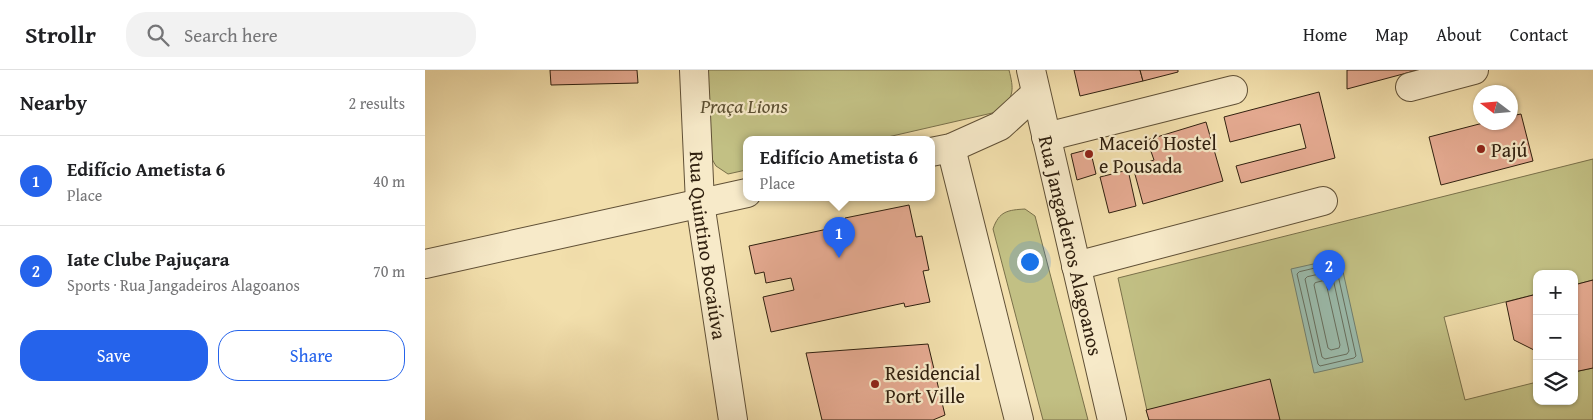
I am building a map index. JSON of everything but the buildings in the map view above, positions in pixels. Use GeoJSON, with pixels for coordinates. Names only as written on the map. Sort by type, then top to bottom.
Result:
{"type":"FeatureCollection","features":[{"type":"Feature","properties":{"kind":"street","name":"Rua Quintino Bocaiúva"},"geometry":{"type":"LineString","coordinates":[[694,70],[700,203],[733,420]]}},
{"type":"Feature","properties":{"kind":"street"},"geometry":{"type":"LineString","coordinates":[[1410,87],[1475,70]]}},
{"type":"Feature","properties":{"kind":"street"},"geometry":{"type":"LineString","coordinates":[[1019,420],[941,150],[1000,126],[1033,82]]}},
{"type":"Feature","properties":{"kind":"street","name":"Rua Jangadeiros Alagoanos"},"geometry":{"type":"LineString","coordinates":[[1033,82],[1112,420]]}},
{"type":"Feature","properties":{"kind":"street"},"geometry":{"type":"LineString","coordinates":[[1046,137],[1233,90]]}},
{"type":"Feature","properties":{"kind":"street"},"geometry":{"type":"LineString","coordinates":[[425,264],[743,194]]}},
{"type":"Feature","properties":{"kind":"street"},"geometry":{"type":"LineString","coordinates":[[1076,266],[1323,201]]}},
{"type":"Feature","properties":{"kind":"green space","name":"Praça Lions"},"geometry":{"type":"Polygon","coordinates":[[[708,70],[1009,70],[1012,92],[1001,111],[892,136],[743,136],[743,171],[728,174],[716,166],[709,154],[708,70]]]}},
{"type":"Feature","properties":{"kind":"green space"},"geometry":{"type":"Polygon","coordinates":[[[1593,159],[1593,280],[1578,284],[1578,270],[1533,270],[1533,295],[1444,317],[1465,400],[1533,383],[1533,405],[1578,405],[1578,371],[1593,368],[1593,420],[1149,420],[1118,278],[1593,159]]]}},
{"type":"Feature","properties":{"kind":"green space"},"geometry":{"type":"Polygon","coordinates":[[[1025,209],[1035,216],[1088,420],[1043,420],[993,229],[1001,215],[1014,210],[1025,209]]]}},
{"type":"Feature","properties":{"kind":"water"},"geometry":{"type":"Polygon","coordinates":[[[1340,258],[1363,362],[1314,373],[1291,269],[1340,258]]]}},
{"type":"Feature","properties":{"kind":"place","name":"Pajú"},"geometry":{"type":"Point","coordinates":[1481,149]}},
{"type":"Feature","properties":{"kind":"place","name":"Maceió Hostel e Pousada"},"geometry":{"type":"Point","coordinates":[1089,154]}},
{"type":"Feature","properties":{"kind":"place","name":"Edifício Ametista 6"},"geometry":{"type":"Point","coordinates":[839,258]}},
{"type":"Feature","properties":{"kind":"place","name":"Iate Clube Pajuçara"},"geometry":{"type":"Point","coordinates":[1329,291]}},
{"type":"Feature","properties":{"kind":"place","name":"Residencial Port Ville"},"geometry":{"type":"Point","coordinates":[875,384]}}]}
